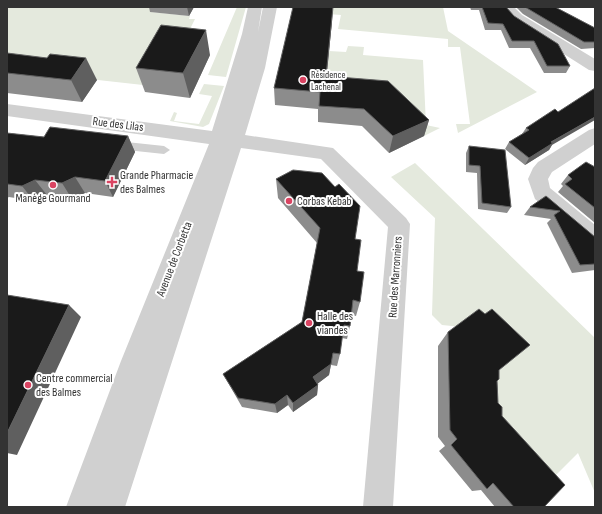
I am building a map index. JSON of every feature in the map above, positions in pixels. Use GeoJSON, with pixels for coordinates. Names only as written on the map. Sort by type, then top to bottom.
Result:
{"type":"FeatureCollection","features":[{"type":"Feature","properties":{"kind":"street","name":"Avenue de Corbetta"},"geometry":{"type":"LineString","coordinates":[[110,507],[228,139],[222,126],[250,34],[255,7]]}},
{"type":"Feature","properties":{"kind":"street","name":"Avenue de Corbetta"},"geometry":{"type":"LineString","coordinates":[[81,507],[105,445],[134,362],[228,139],[244,116],[264,43],[270,7]]}},
{"type":"Feature","properties":{"kind":"street"},"geometry":{"type":"LineString","coordinates":[[505,7],[517,18],[594,65]]}},
{"type":"Feature","properties":{"kind":"street","name":"Rue des Lilas"},"geometry":{"type":"LineString","coordinates":[[7,110],[228,139]]}},
{"type":"Feature","properties":{"kind":"street"},"geometry":{"type":"LineString","coordinates":[[595,135],[544,167],[538,177],[538,185],[542,193],[595,237]]}},
{"type":"Feature","properties":{"kind":"street","name":"Rue des Marronniers"},"geometry":{"type":"LineString","coordinates":[[228,139],[326,153],[399,224],[378,507]]}},
{"type":"Feature","properties":{"kind":"lane"},"geometry":{"type":"LineString","coordinates":[[105,143],[164,150]]}},
{"type":"Feature","properties":{"kind":"shaded area"},"geometry":{"type":"Polygon","coordinates":[[[7,7],[154,7],[151,12],[190,16],[189,19],[195,19],[179,51],[152,86],[62,76],[7,73],[7,7]]]}},
{"type":"Feature","properties":{"kind":"shaded area"},"geometry":{"type":"Polygon","coordinates":[[[237,7],[246,7],[226,77],[208,75],[237,7]]]}},
{"type":"Feature","properties":{"kind":"shaded area"},"geometry":{"type":"Polygon","coordinates":[[[288,7],[443,7],[448,31],[537,92],[458,133],[456,124],[470,124],[460,47],[448,47],[448,39],[338,29],[341,15],[301,12],[288,7]]]}},
{"type":"Feature","properties":{"kind":"shaded area"},"geometry":{"type":"Polygon","coordinates":[[[348,46],[364,47],[363,55],[423,60],[426,125],[440,128],[424,136],[384,98],[325,93],[329,51],[346,52],[348,46]]]}},
{"type":"Feature","properties":{"kind":"shaded area"},"geometry":{"type":"Polygon","coordinates":[[[204,84],[224,86],[209,124],[203,127],[170,121],[174,112],[177,113],[174,121],[199,124],[212,96],[199,94],[204,84]]]}},
{"type":"Feature","properties":{"kind":"shaded area"},"geometry":{"type":"Polygon","coordinates":[[[415,163],[595,338],[595,493],[578,453],[543,488],[487,424],[485,383],[514,357],[462,327],[442,325],[432,315],[435,218],[391,177],[415,163]]]}},
{"type":"Feature","properties":{"kind":"building","name":"Résidence Lachenal"},"geometry":{"type":"Polygon","coordinates":[[[293,7],[333,7],[326,76],[388,81],[429,120],[393,136],[364,109],[319,106],[320,92],[274,88],[293,7]]]}},
{"type":"Feature","properties":{"kind":"building"},"geometry":{"type":"Polygon","coordinates":[[[482,7],[506,7],[514,16],[558,44],[570,66],[547,66],[534,41],[512,41],[503,24],[488,23],[482,7]]]}},
{"type":"Feature","properties":{"kind":"building"},"geometry":{"type":"Polygon","coordinates":[[[525,7],[555,7],[595,28],[595,42],[584,42],[525,7]]]}},
{"type":"Feature","properties":{"kind":"building"},"geometry":{"type":"Polygon","coordinates":[[[161,25],[206,30],[183,73],[136,68],[161,25]]]}},
{"type":"Feature","properties":{"kind":"building"},"geometry":{"type":"Polygon","coordinates":[[[7,53],[47,58],[50,54],[86,58],[71,80],[7,73],[7,53]]]}},
{"type":"Feature","properties":{"kind":"building"},"geometry":{"type":"Polygon","coordinates":[[[595,88],[595,117],[551,142],[553,143],[529,158],[509,142],[529,130],[526,128],[555,109],[558,112],[595,88]]]}},
{"type":"Feature","properties":{"kind":"building"},"geometry":{"type":"Polygon","coordinates":[[[50,127],[128,136],[105,181],[75,177],[62,183],[35,180],[22,186],[7,184],[7,133],[44,137],[50,127]]]}},
{"type":"Feature","properties":{"kind":"building"},"geometry":{"type":"Polygon","coordinates":[[[469,146],[505,150],[511,207],[482,203],[480,166],[469,165],[469,146]]]}},
{"type":"Feature","properties":{"kind":"building"},"geometry":{"type":"Polygon","coordinates":[[[586,162],[595,167],[595,208],[565,184],[572,179],[568,175],[586,162]]]}},
{"type":"Feature","properties":{"kind":"building"},"geometry":{"type":"Polygon","coordinates":[[[293,170],[322,173],[335,187],[339,184],[360,206],[355,239],[361,240],[357,271],[364,272],[360,302],[353,300],[350,326],[344,325],[340,354],[333,353],[331,364],[313,377],[318,385],[293,403],[287,395],[275,404],[238,398],[223,374],[302,322],[320,228],[276,179],[293,170]]]}},
{"type":"Feature","properties":{"kind":"building"},"geometry":{"type":"Polygon","coordinates":[[[546,196],[595,237],[595,264],[580,265],[554,215],[560,211],[530,207],[546,196]]]}},
{"type":"Feature","properties":{"kind":"building"},"geometry":{"type":"Polygon","coordinates":[[[7,295],[69,305],[7,433],[7,295]]]}},
{"type":"Feature","properties":{"kind":"building"},"geometry":{"type":"Polygon","coordinates":[[[479,309],[485,314],[492,309],[530,345],[499,370],[499,379],[497,381],[498,403],[502,407],[502,416],[565,485],[544,507],[514,507],[493,483],[487,489],[451,445],[457,439],[450,430],[448,332],[479,309]]]}},
{"type":"Feature","properties":{"kind":"place","name":"Résidence Lachenal"},"geometry":{"type":"Point","coordinates":[303,80]}},
{"type":"Feature","properties":{"kind":"place","name":"Grande Pharmacie des Balmes"},"geometry":{"type":"Point","coordinates":[112,182]}},
{"type":"Feature","properties":{"kind":"place","name":"Manège Gourmand"},"geometry":{"type":"Point","coordinates":[53,185]}},
{"type":"Feature","properties":{"kind":"place","name":"Corbas Kebab"},"geometry":{"type":"Point","coordinates":[289,201]}},
{"type":"Feature","properties":{"kind":"place","name":"Halle des viandes"},"geometry":{"type":"Point","coordinates":[309,323]}},
{"type":"Feature","properties":{"kind":"place","name":"Centre commercial des Balmes"},"geometry":{"type":"Point","coordinates":[28,385]}}]}
